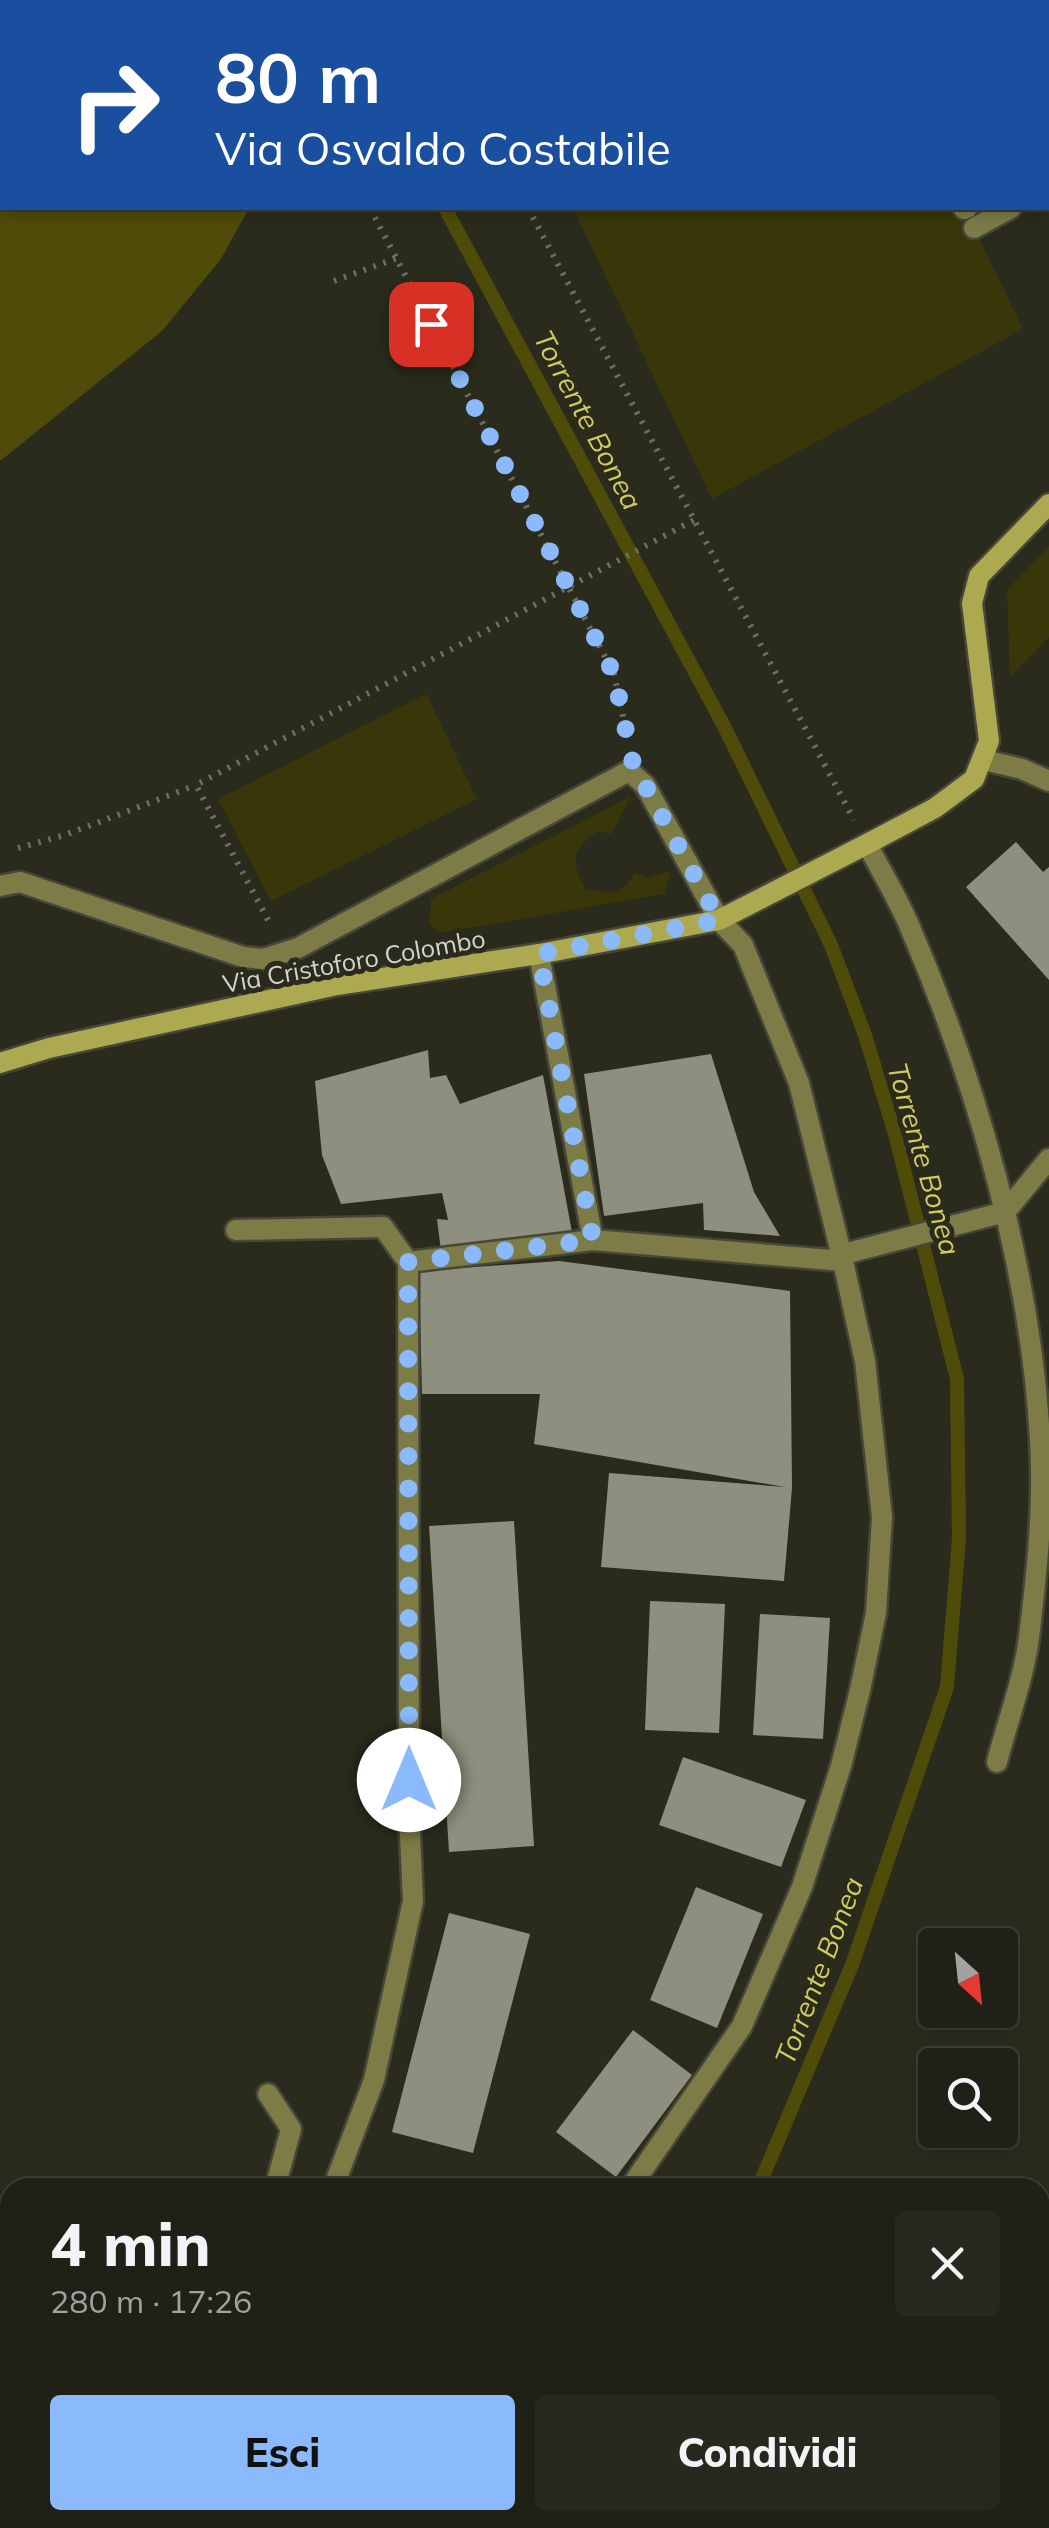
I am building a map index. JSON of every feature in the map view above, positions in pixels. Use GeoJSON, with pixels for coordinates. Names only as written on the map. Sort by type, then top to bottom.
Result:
{"type":"FeatureCollection","features":[{"type":"Feature","properties":{"kind":"street"},"geometry":{"type":"LineString","coordinates":[[968,215],[999,210]]}},
{"type":"Feature","properties":{"kind":"street"},"geometry":{"type":"LineString","coordinates":[[1049,504],[979,576],[972,602],[989,741],[984,760],[1022,769],[1049,781]]}},
{"type":"Feature","properties":{"kind":"street","name":"Via Cristoforo Colombo"},"geometry":{"type":"LineString","coordinates":[[0,1063],[63,1044],[286,995],[719,920],[960,791],[974,779],[984,760]]}},
{"type":"Feature","properties":{"kind":"street"},"geometry":{"type":"LineString","coordinates":[[0,886],[20,882],[243,957],[263,959],[298,948],[629,772],[635,773],[645,785],[719,920],[743,945],[799,1084],[865,1361],[882,1516],[876,1613],[841,1766],[802,1887],[742,2026],[637,2178]]}},
{"type":"Feature","properties":{"kind":"street"},"geometry":{"type":"LineString","coordinates":[[867,844],[908,923],[950,1032],[1004,1212],[1032,1356],[1040,1442],[1028,1642],[996,1762]]}},
{"type":"Feature","properties":{"kind":"street"},"geometry":{"type":"LineString","coordinates":[[539,954],[593,1240]]}},
{"type":"Feature","properties":{"kind":"street"},"geometry":{"type":"LineString","coordinates":[[408,1262],[593,1240],[842,1258],[1004,1212],[1049,1158]]}},
{"type":"Feature","properties":{"kind":"street"},"geometry":{"type":"LineString","coordinates":[[236,1230],[383,1227],[408,1262],[412,1901],[374,2080],[338,2178]]}},
{"type":"Feature","properties":{"kind":"street"},"geometry":{"type":"LineString","coordinates":[[268,2094],[291,2129],[278,2178]]}},
{"type":"Feature","properties":{"kind":"path"},"geometry":{"type":"LineString","coordinates":[[371,210],[614,674],[635,773]]}},
{"type":"Feature","properties":{"kind":"path"},"geometry":{"type":"LineString","coordinates":[[529,210],[867,844]]}},
{"type":"Feature","properties":{"kind":"path"},"geometry":{"type":"LineString","coordinates":[[334,280],[396,258]]}},
{"type":"Feature","properties":{"kind":"path"},"geometry":{"type":"LineString","coordinates":[[8,851],[65,836],[196,784],[696,519]]}},
{"type":"Feature","properties":{"kind":"path"},"geometry":{"type":"LineString","coordinates":[[196,784],[268,920]]}},
{"type":"Feature","properties":{"kind":"shaded area"},"geometry":{"type":"Polygon","coordinates":[[[0,210],[248,210],[221,259],[162,331],[0,461],[0,210]]]}},
{"type":"Feature","properties":{"kind":"shaded area"},"geometry":{"type":"Polygon","coordinates":[[[574,210],[965,210],[1023,329],[712,499],[574,210]]]}},
{"type":"Feature","properties":{"kind":"shaded area"},"geometry":{"type":"Polygon","coordinates":[[[1049,546],[1049,637],[1010,677],[1007,590],[1049,546]]]}},
{"type":"Feature","properties":{"kind":"shaded area"},"geometry":{"type":"Polygon","coordinates":[[[426,694],[477,799],[271,901],[218,799],[426,694]]]}},
{"type":"Feature","properties":{"kind":"shaded area"},"geometry":{"type":"Polygon","coordinates":[[[630,797],[612,834],[597,831],[582,845],[576,857],[577,871],[586,889],[613,893],[628,884],[635,873],[648,878],[670,871],[664,894],[439,933],[429,923],[431,899],[630,797]]]}},
{"type":"Feature","properties":{"kind":"building"},"geometry":{"type":"Polygon","coordinates":[[[1016,842],[1043,872],[1049,867],[1049,980],[966,887],[1016,842]]]}},
{"type":"Feature","properties":{"kind":"building"},"geometry":{"type":"Polygon","coordinates":[[[428,1050],[430,1078],[446,1075],[460,1104],[543,1075],[576,1254],[443,1267],[437,1219],[448,1220],[442,1193],[341,1204],[322,1155],[315,1081],[428,1050]]]}},
{"type":"Feature","properties":{"kind":"building"},"geometry":{"type":"Polygon","coordinates":[[[711,1054],[754,1192],[780,1236],[704,1230],[703,1203],[604,1216],[584,1074],[711,1054]]]}},
{"type":"Feature","properties":{"kind":"building"},"geometry":{"type":"Polygon","coordinates":[[[559,1261],[790,1291],[792,1488],[784,1581],[601,1567],[609,1473],[785,1487],[534,1444],[540,1394],[422,1394],[419,1271],[559,1261]]]}},
{"type":"Feature","properties":{"kind":"building"},"geometry":{"type":"Polygon","coordinates":[[[514,1521],[534,1846],[449,1852],[429,1526],[514,1521]]]}},
{"type":"Feature","properties":{"kind":"building"},"geometry":{"type":"Polygon","coordinates":[[[650,1601],[725,1604],[719,1733],[645,1730],[650,1601]]]}},
{"type":"Feature","properties":{"kind":"building"},"geometry":{"type":"Polygon","coordinates":[[[760,1614],[830,1618],[823,1739],[753,1735],[760,1614]]]}},
{"type":"Feature","properties":{"kind":"building"},"geometry":{"type":"Polygon","coordinates":[[[683,1757],[806,1800],[781,1867],[659,1825],[683,1757]]]}},
{"type":"Feature","properties":{"kind":"building"},"geometry":{"type":"Polygon","coordinates":[[[696,1887],[763,1914],[717,2028],[650,2000],[696,1887]]]}},
{"type":"Feature","properties":{"kind":"building"},"geometry":{"type":"Polygon","coordinates":[[[449,1913],[530,1934],[473,2153],[392,2132],[449,1913]]]}},
{"type":"Feature","properties":{"kind":"building"},"geometry":{"type":"Polygon","coordinates":[[[633,2030],[692,2075],[616,2177],[556,2132],[633,2030]]]}},
{"type":"Feature","properties":{"kind":"waterway","name":"Torrente Bonea"},"geometry":{"type":"LineString","coordinates":[[446,210],[724,726],[831,945],[865,1035],[895,1134],[957,1379],[959,1538],[947,1687],[852,1965],[762,2178]]}},
{"type":"Feature","properties":{"kind":"route"},"geometry":{"type":"LineString","coordinates":[[409,1780],[408,1262],[593,1240],[539,954],[719,920],[635,773],[614,674],[431,324]]}}]}
